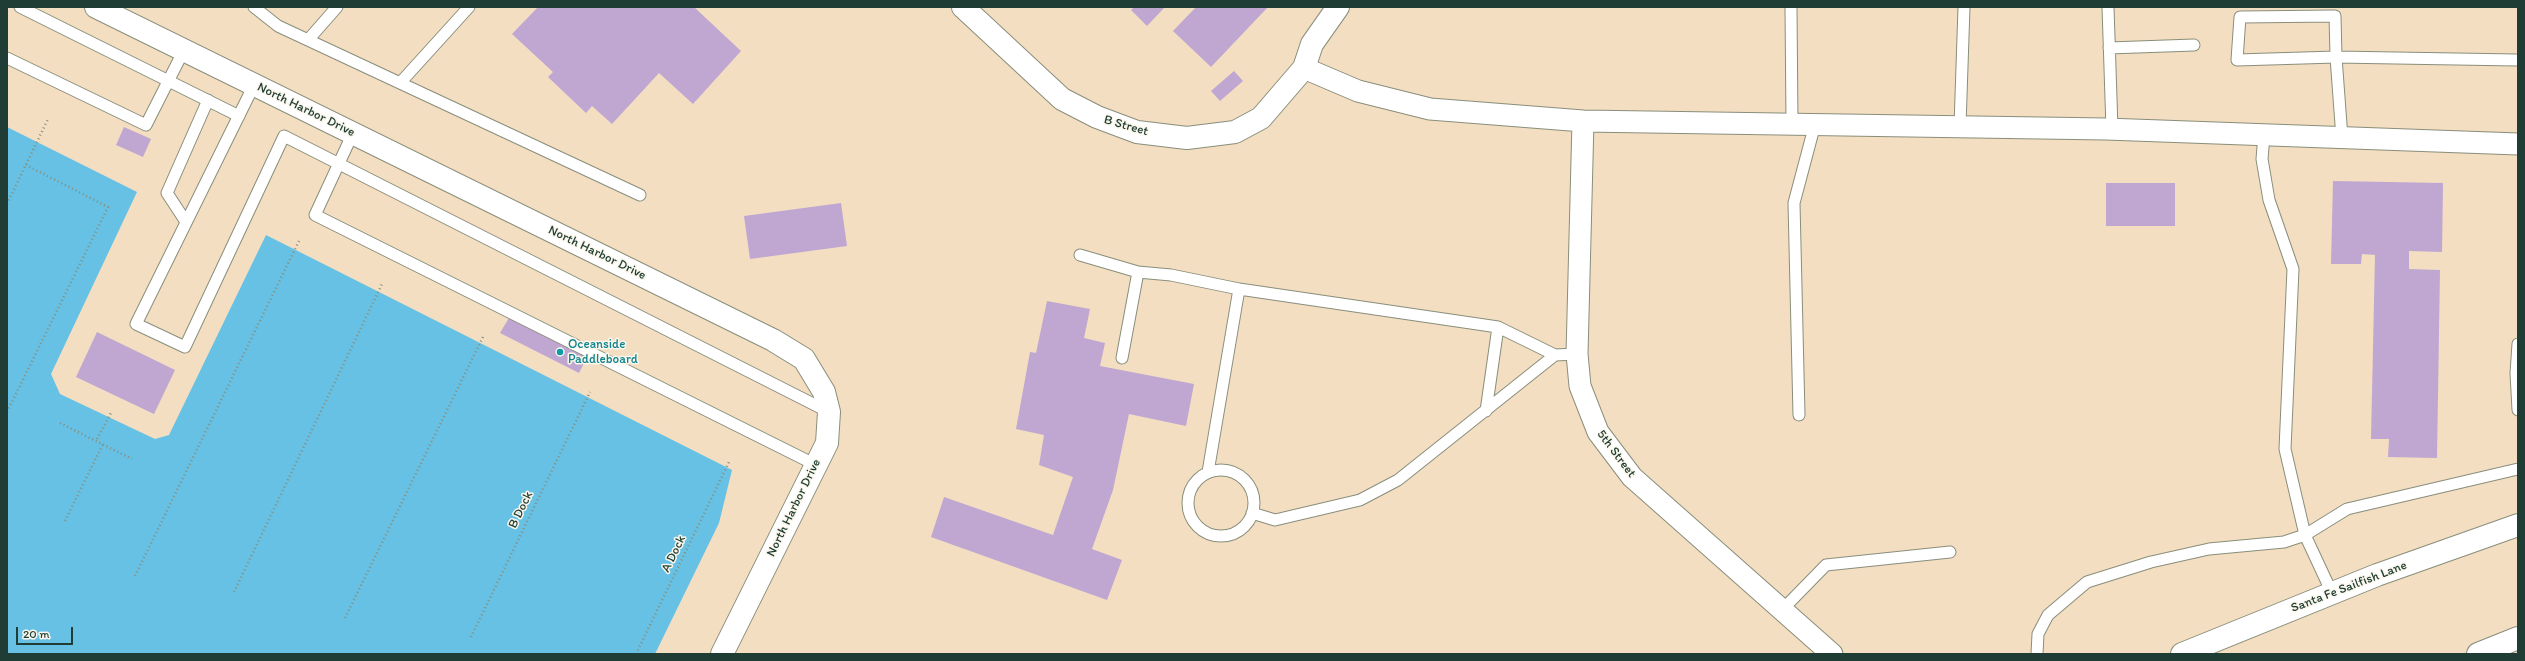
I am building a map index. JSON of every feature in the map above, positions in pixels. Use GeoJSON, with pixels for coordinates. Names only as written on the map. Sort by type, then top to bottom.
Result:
{"type":"FeatureCollection","features":[{"type":"Feature","properties":{"kind":"street","name":"North Harbor Drive"},"geometry":{"type":"LineString","coordinates":[[96,7],[773,340],[804,359],[824,392],[829,412],[826,443],[722,654]]}},
{"type":"Feature","properties":{"kind":"street","name":"B Street"},"geometry":{"type":"LineString","coordinates":[[963,7],[1062,99],[1096,117],[1137,132],[1187,138],[1235,132],[1261,118],[1304,68]]}},
{"type":"Feature","properties":{"kind":"street"},"geometry":{"type":"LineString","coordinates":[[1338,7],[1312,44],[1304,68],[1358,91],[1430,109],[1583,121],[2112,129],[2518,144]]}},
{"type":"Feature","properties":{"kind":"street","name":"5th Street"},"geometry":{"type":"LineString","coordinates":[[1583,121],[1577,354],[1580,386],[1598,432],[1632,477],[1832,654]]}},
{"type":"Feature","properties":{"kind":"street","name":"Santa Fe Sailfish Lane"},"geometry":{"type":"LineString","coordinates":[[2182,654],[2332,593],[2479,537],[2518,525]]}},
{"type":"Feature","properties":{"kind":"street"},"geometry":{"type":"LineString","coordinates":[[2478,654],[2518,638]]}},
{"type":"Feature","properties":{"kind":"lane"},"geometry":{"type":"LineString","coordinates":[[20,7],[239,116]]}},
{"type":"Feature","properties":{"kind":"lane"},"geometry":{"type":"LineString","coordinates":[[254,7],[278,26],[640,196]]}},
{"type":"Feature","properties":{"kind":"lane"},"geometry":{"type":"LineString","coordinates":[[308,40],[337,7]]}},
{"type":"Feature","properties":{"kind":"lane"},"geometry":{"type":"LineString","coordinates":[[400,83],[469,7]]}},
{"type":"Feature","properties":{"kind":"lane"},"geometry":{"type":"LineString","coordinates":[[1791,7],[1792,124]]}},
{"type":"Feature","properties":{"kind":"lane"},"geometry":{"type":"LineString","coordinates":[[1960,126],[1964,7]]}},
{"type":"Feature","properties":{"kind":"lane"},"geometry":{"type":"LineString","coordinates":[[2108,7],[2112,129]]}},
{"type":"Feature","properties":{"kind":"lane"},"geometry":{"type":"LineString","coordinates":[[2342,138],[2336,57],[2335,16],[2240,17],[2237,60],[2336,57],[2516,60]]}},
{"type":"Feature","properties":{"kind":"lane"},"geometry":{"type":"LineString","coordinates":[[2109,48],[2194,45]]}},
{"type":"Feature","properties":{"kind":"lane"},"geometry":{"type":"LineString","coordinates":[[7,58],[146,125],[184,50]]}},
{"type":"Feature","properties":{"kind":"lane"},"geometry":{"type":"LineString","coordinates":[[254,85],[136,324],[185,347],[284,136],[829,412]]}},
{"type":"Feature","properties":{"kind":"lane"},"geometry":{"type":"LineString","coordinates":[[186,222],[168,193],[208,100]]}},
{"type":"Feature","properties":{"kind":"lane"},"geometry":{"type":"LineString","coordinates":[[1799,415],[1794,203],[1815,124]]}},
{"type":"Feature","properties":{"kind":"lane"},"geometry":{"type":"LineString","coordinates":[[353,133],[316,215],[816,465]]}},
{"type":"Feature","properties":{"kind":"lane"},"geometry":{"type":"LineString","coordinates":[[2264,135],[2262,160],[2269,200],[2293,269],[2285,449],[2305,535],[2332,593]]}},
{"type":"Feature","properties":{"kind":"lane"},"geometry":{"type":"LineString","coordinates":[[1080,254],[1138,272],[1171,275],[1239,289],[1498,327],[1555,355],[1577,354]]}},
{"type":"Feature","properties":{"kind":"lane"},"geometry":{"type":"LineString","coordinates":[[1122,358],[1138,272]]}},
{"type":"Feature","properties":{"kind":"lane"},"geometry":{"type":"LineString","coordinates":[[1208,472],[1239,289]]}},
{"type":"Feature","properties":{"kind":"lane"},"geometry":{"type":"LineString","coordinates":[[1486,411],[1498,327]]}},
{"type":"Feature","properties":{"kind":"lane"},"geometry":{"type":"LineString","coordinates":[[2518,344],[2516,373],[2518,410]]}},
{"type":"Feature","properties":{"kind":"lane"},"geometry":{"type":"LineString","coordinates":[[1252,513],[1276,520],[1360,500],[1398,480],[1555,355]]}},
{"type":"Feature","properties":{"kind":"lane"},"geometry":{"type":"LineString","coordinates":[[2037,654],[2038,634],[2048,615],[2087,582],[2151,562],[2209,550],[2284,542],[2305,535],[2347,509],[2518,469]]}},
{"type":"Feature","properties":{"kind":"lane"},"geometry":{"type":"LineString","coordinates":[[1228,470],[1244,480],[1253,496],[1252,513],[1243,527],[1228,535],[1211,534],[1195,523],[1190,514],[1189,494],[1193,485],[1208,472],[1228,470]]}},
{"type":"Feature","properties":{"kind":"lane"},"geometry":{"type":"LineString","coordinates":[[1782,610],[1826,565],[1950,552]]}},
{"type":"Feature","properties":{"kind":"path"},"geometry":{"type":"LineString","coordinates":[[7,204],[48,119]]}},
{"type":"Feature","properties":{"kind":"path"},"geometry":{"type":"LineString","coordinates":[[7,412],[108,207],[26,165]]}},
{"type":"Feature","properties":{"kind":"path"},"geometry":{"type":"LineString","coordinates":[[135,576],[299,241]]}},
{"type":"Feature","properties":{"kind":"path"},"geometry":{"type":"LineString","coordinates":[[234,592],[382,284]]}},
{"type":"Feature","properties":{"kind":"path"},"geometry":{"type":"LineString","coordinates":[[345,618],[483,337]]}},
{"type":"Feature","properties":{"kind":"path","name":"B Dock"},"geometry":{"type":"LineString","coordinates":[[471,637],[590,392]]}},
{"type":"Feature","properties":{"kind":"path"},"geometry":{"type":"LineString","coordinates":[[97,439],[112,411]]}},
{"type":"Feature","properties":{"kind":"path"},"geometry":{"type":"LineString","coordinates":[[60,423],[132,459]]}},
{"type":"Feature","properties":{"kind":"path"},"geometry":{"type":"LineString","coordinates":[[65,521],[103,444]]}},
{"type":"Feature","properties":{"kind":"path","name":"A Dock"},"geometry":{"type":"LineString","coordinates":[[636,654],[729,462]]}},
{"type":"Feature","properties":{"kind":"water"},"geometry":{"type":"Polygon","coordinates":[[[7,127],[137,192],[51,374],[60,394],[155,439],[169,435],[266,235],[732,470],[719,523],[655,654],[7,654],[7,127]]]}},
{"type":"Feature","properties":{"kind":"building"},"geometry":{"type":"Polygon","coordinates":[[[538,7],[694,7],[741,51],[693,104],[659,73],[612,124],[592,106],[586,113],[548,77],[553,72],[512,34],[538,7]]]}},
{"type":"Feature","properties":{"kind":"building"},"geometry":{"type":"Polygon","coordinates":[[[1134,7],[1165,7],[1147,26],[1131,10],[1134,7]]]}},
{"type":"Feature","properties":{"kind":"building"},"geometry":{"type":"Polygon","coordinates":[[[1196,7],[1268,7],[1211,67],[1173,31],[1196,7]]]}},
{"type":"Feature","properties":{"kind":"building"},"geometry":{"type":"Polygon","coordinates":[[[1234,71],[1243,81],[1220,101],[1211,91],[1234,71]]]}},
{"type":"Feature","properties":{"kind":"building"},"geometry":{"type":"Polygon","coordinates":[[[124,127],[151,139],[143,157],[116,145],[124,127]]]}},
{"type":"Feature","properties":{"kind":"building"},"geometry":{"type":"Polygon","coordinates":[[[2333,181],[2443,183],[2442,252],[2409,251],[2409,269],[2440,270],[2437,458],[2388,457],[2389,439],[2371,439],[2375,255],[2362,254],[2361,264],[2331,264],[2333,181]]]}},
{"type":"Feature","properties":{"kind":"building"},"geometry":{"type":"Polygon","coordinates":[[[2106,183],[2175,183],[2175,226],[2106,226],[2106,183]]]}},
{"type":"Feature","properties":{"kind":"building"},"geometry":{"type":"Polygon","coordinates":[[[841,203],[847,246],[750,259],[744,216],[841,203]]]}},
{"type":"Feature","properties":{"kind":"building"},"geometry":{"type":"Polygon","coordinates":[[[1047,301],[1090,309],[1084,338],[1105,343],[1100,366],[1194,384],[1186,426],[1129,414],[1113,490],[1092,549],[1122,560],[1107,600],[931,537],[944,497],[1053,535],[1073,477],[1039,465],[1044,435],[1016,429],[1030,352],[1036,353],[1047,301]]]}},
{"type":"Feature","properties":{"kind":"building"},"geometry":{"type":"Polygon","coordinates":[[[510,316],[588,355],[579,373],[500,333],[510,316]]]}},
{"type":"Feature","properties":{"kind":"building"},"geometry":{"type":"Polygon","coordinates":[[[97,332],[175,370],[154,414],[76,377],[97,332]]]}},
{"type":"Feature","properties":{"kind":"place","name":"Oceanside Paddleboard"},"geometry":{"type":"Point","coordinates":[560,352]}}]}
